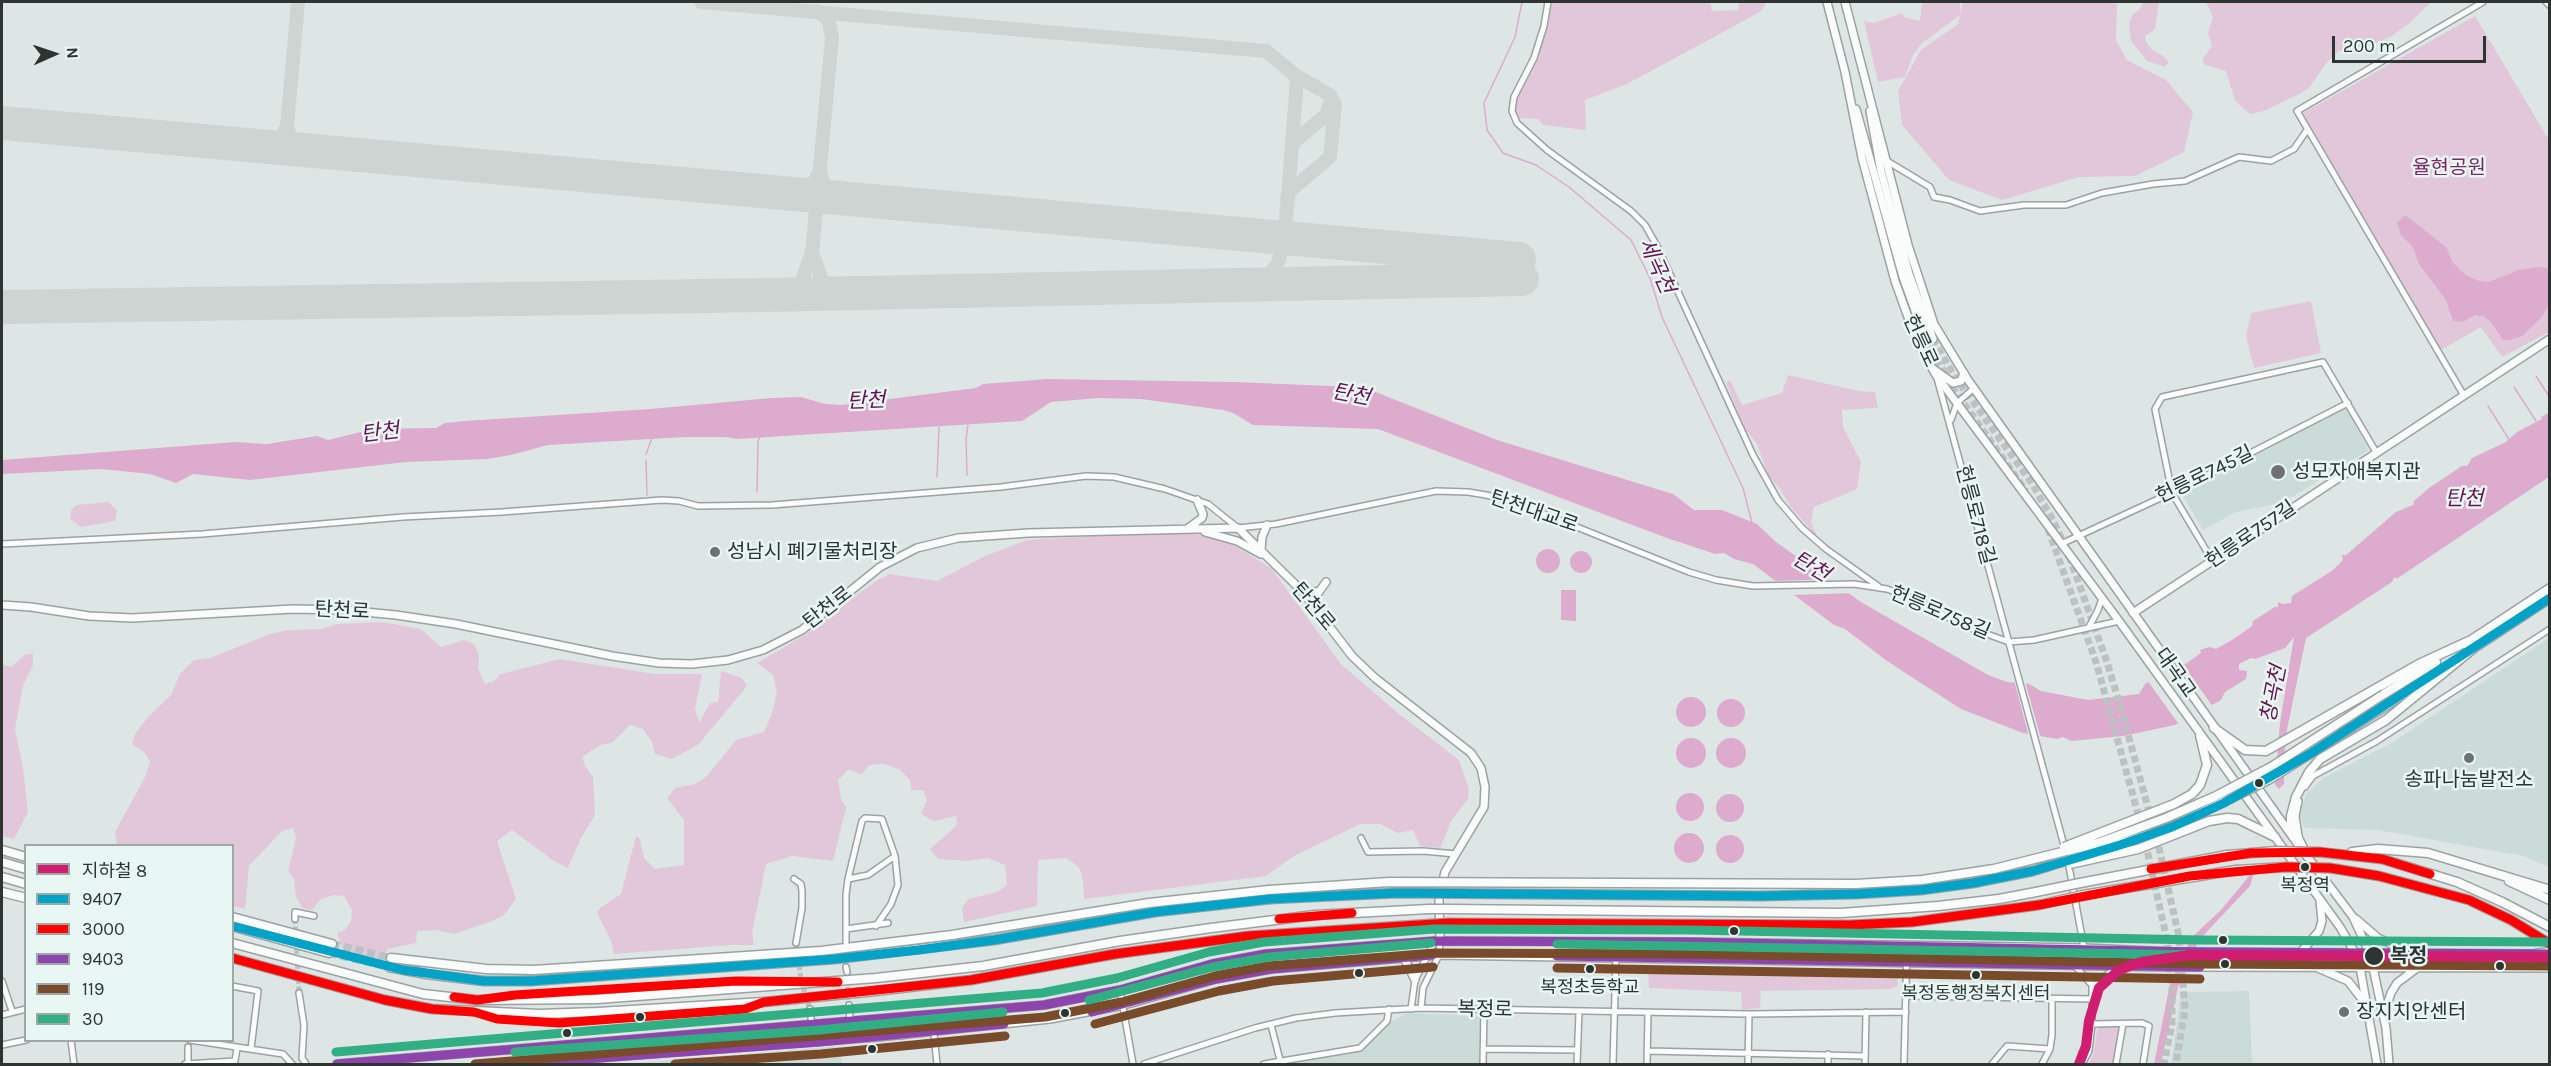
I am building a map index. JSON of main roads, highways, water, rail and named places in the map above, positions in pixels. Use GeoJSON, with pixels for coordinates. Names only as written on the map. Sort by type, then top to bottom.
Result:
{"type":"FeatureCollection","features":[{"type":"Feature","properties":{"kind":"highway"},"geometry":{"type":"LineString","coordinates":[[2032,871],[2152,834],[2224,803],[2268,780],[2390,703],[2550,588]]}},
{"type":"Feature","properties":{"kind":"highway"},"geometry":{"type":"LineString","coordinates":[[2214,728],[2235,746],[2245,750],[2259,752],[2279,746],[2471,645],[2550,598]]}},
{"type":"Feature","properties":{"kind":"highway"},"geometry":{"type":"LineString","coordinates":[[2307,856],[2291,824],[2301,786],[2314,766],[2320,759],[2386,720],[2471,645]]}},
{"type":"Feature","properties":{"kind":"highway"},"geometry":{"type":"LineString","coordinates":[[390,963],[534,970],[821,951],[952,935],[1149,903],[1269,895],[1400,882],[1856,885],[1922,880],[2031,861],[2098,843],[2166,818],[2214,797],[2280,762],[2382,691]]}},
{"type":"Feature","properties":{"kind":"highway"},"geometry":{"type":"LineString","coordinates":[[2031,861],[2174,804],[2192,794],[2200,785],[2207,765],[2200,735]]}},
{"type":"Feature","properties":{"kind":"highway"},"geometry":{"type":"LineString","coordinates":[[1269,895],[1397,892],[1760,896],[1857,894],[1932,889],[2098,860],[2138,849],[2209,821],[2227,818],[2238,819],[2275,837]]}},
{"type":"Feature","properties":{"kind":"highway"},"geometry":{"type":"LineString","coordinates":[[2336,853],[2378,849],[2414,851],[2477,867],[2550,890]]}},
{"type":"Feature","properties":{"kind":"highway"},"geometry":{"type":"LineString","coordinates":[[2,850],[24,856]]}},
{"type":"Feature","properties":{"kind":"highway"},"geometry":{"type":"LineString","coordinates":[[234,944],[423,994],[477,1000],[587,1000],[876,978],[983,966],[1120,940],[1315,915],[1429,909],[1841,913],[1938,906],[1999,899],[2227,855],[2276,851],[2336,853],[2382,859],[2457,882],[2550,927]]}},
{"type":"Feature","properties":{"kind":"highway"},"geometry":{"type":"LineString","coordinates":[[2,862],[24,868]]}},
{"type":"Feature","properties":{"kind":"highway"},"geometry":{"type":"LineString","coordinates":[[234,959],[385,1000],[432,1009],[563,1013],[764,1002],[844,994],[971,980],[1115,954],[1248,936],[1449,922],[1870,924],[1912,922],[2039,905],[2236,870],[2286,867],[2330,868],[2379,876],[2469,900],[2511,920],[2549,948]]}},
{"type":"Feature","properties":{"kind":"highway"},"geometry":{"type":"LineString","coordinates":[[2477,867],[2550,900]]}},
{"type":"Feature","properties":{"kind":"highway"},"geometry":{"type":"LineString","coordinates":[[2,877],[24,883]]}},
{"type":"Feature","properties":{"kind":"highway"},"geometry":{"type":"LineString","coordinates":[[2,892],[24,898]]}},
{"type":"Feature","properties":{"kind":"highway"},"geometry":{"type":"LineString","coordinates":[[234,918],[330,948],[234,926]]}},
{"type":"Feature","properties":{"kind":"highway"},"geometry":{"type":"LineString","coordinates":[[2535,954],[2549,948]]}},
{"type":"Feature","properties":{"kind":"main road","name":"헌릉로"},"geometry":{"type":"LineString","coordinates":[[1827,2],[1845,72],[1862,158],[1895,281],[1917,342],[1934,372],[2121,624]]}},
{"type":"Feature","properties":{"kind":"main road","name":"헌릉로"},"geometry":{"type":"LineString","coordinates":[[1845,2],[1920,287],[1934,324],[1964,374],[2135,616]]}},
{"type":"Feature","properties":{"kind":"main road"},"geometry":{"type":"LineString","coordinates":[[1845,72],[1903,277],[1929,340],[1908,274],[1887,194],[1860,61]]}},
{"type":"Feature","properties":{"kind":"main road","name":"헌릉로757길"},"geometry":{"type":"LineString","coordinates":[[2135,616],[2212,560],[2550,339]]}},
{"type":"Feature","properties":{"kind":"main road"},"geometry":{"type":"LineString","coordinates":[[1934,372],[1953,383],[1961,381],[1964,374]]}},
{"type":"Feature","properties":{"kind":"main road"},"geometry":{"type":"LineString","coordinates":[[1185,530],[1202,518],[1202,507],[1197,500]]}},
{"type":"Feature","properties":{"kind":"main road"},"geometry":{"type":"LineString","coordinates":[[1261,550],[1262,537],[1267,525]]}},
{"type":"Feature","properties":{"kind":"main road","name":"탄천로"},"geometry":{"type":"LineString","coordinates":[[2,605],[90,616],[132,618],[293,609],[344,610],[456,624],[612,656],[659,663],[692,664],[728,660],[763,650],[802,630],[880,567],[917,548],[958,538],[1028,533],[1238,528],[1302,591],[1352,656],[1375,678],[1471,753],[1481,768],[1485,787],[1484,807],[1445,872],[1439,898],[1438,939]]}},
{"type":"Feature","properties":{"kind":"main road"},"geometry":{"type":"LineString","coordinates":[[1200,530],[1237,541],[1274,563]]}},
{"type":"Feature","properties":{"kind":"main road"},"geometry":{"type":"LineString","coordinates":[[1302,591],[1319,592],[1326,582]]}},
{"type":"Feature","properties":{"kind":"main road","name":"대곡교"},"geometry":{"type":"LineString","coordinates":[[2135,616],[2214,728]]}},
{"type":"Feature","properties":{"kind":"main road","name":"대곡교"},"geometry":{"type":"LineString","coordinates":[[2121,624],[2200,735]]}},
{"type":"Feature","properties":{"kind":"main road"},"geometry":{"type":"LineString","coordinates":[[2214,728],[2353,917],[2370,954],[2386,1028]]}},
{"type":"Feature","properties":{"kind":"main road"},"geometry":{"type":"LineString","coordinates":[[2200,735],[2320,898],[2355,953],[2368,1007],[2377,1065]]}},
{"type":"Feature","properties":{"kind":"main road"},"geometry":{"type":"LineString","coordinates":[[2300,953],[2319,932],[2322,921],[2320,898]]}},
{"type":"Feature","properties":{"kind":"main road"},"geometry":{"type":"LineString","coordinates":[[2353,917],[2381,940],[2415,954]]}},
{"type":"Feature","properties":{"kind":"main road"},"geometry":{"type":"LineString","coordinates":[[337,1065],[413,1061],[544,1046],[850,1023],[1044,1005],[1120,990],[1212,964],[1266,954],[1438,939],[2084,948],[2174,952],[2535,954]]}},
{"type":"Feature","properties":{"kind":"main road"},"geometry":{"type":"LineString","coordinates":[[516,1065],[903,1035],[1050,1019],[1124,1005],[1216,979],[1271,969],[1439,955],[2075,966],[2550,968]]}},
{"type":"Feature","properties":{"kind":"main road"},"geometry":{"type":"LineString","coordinates":[[1404,958],[1415,980]]}},
{"type":"Feature","properties":{"kind":"main road"},"geometry":{"type":"LineString","coordinates":[[2313,966],[2348,981],[2368,1007]]}},
{"type":"Feature","properties":{"kind":"main road"},"geometry":{"type":"LineString","coordinates":[[2389,1065],[2387,1005],[2397,983],[2417,968]]}},
{"type":"Feature","properties":{"kind":"main road"},"geometry":{"type":"LineString","coordinates":[[901,1018],[903,1035]]}},
{"type":"Feature","properties":{"kind":"main road"},"geometry":{"type":"LineString","coordinates":[[877,1020],[878,1037]]}},
{"type":"Feature","properties":{"kind":"main road"},"geometry":{"type":"LineString","coordinates":[[544,1046],[545,1062]]}},
{"type":"Feature","properties":{"kind":"water"},"geometry":{"type":"Polygon","coordinates":[[[2405,215],[2446,247],[2453,263],[2466,275],[2479,281],[2489,282],[2519,270],[2549,268],[2549,304],[2541,318],[2522,336],[2509,340],[2503,340],[2491,322],[2483,316],[2475,315],[2463,322],[2453,321],[2446,300],[2419,264],[2413,247],[2401,235],[2397,223],[2405,215]]]}},
{"type":"Feature","properties":{"kind":"water","name":"탄천"},"geometry":{"type":"Polygon","coordinates":[[[1047,379],[1235,382],[1353,387],[1373,391],[1497,440],[1673,494],[1694,510],[1722,510],[1757,524],[1776,542],[1861,602],[1988,675],[2007,682],[2029,684],[2041,691],[2088,700],[2139,694],[2145,684],[2187,663],[2201,653],[2200,650],[2209,647],[2216,649],[2232,640],[2252,626],[2253,621],[2278,607],[2278,602],[2291,603],[2292,596],[2333,570],[2343,560],[2342,555],[2346,555],[2396,512],[2413,505],[2414,501],[2429,488],[2462,466],[2467,466],[2472,458],[2506,442],[2517,432],[2542,419],[2541,417],[2550,412],[2549,477],[2306,638],[2285,739],[2284,784],[2279,789],[2275,785],[2280,723],[2294,637],[2285,648],[2239,664],[2239,670],[2247,671],[2246,679],[2225,692],[2221,700],[2175,725],[2123,736],[2071,741],[2063,737],[2057,739],[2023,733],[1961,709],[1887,661],[1845,629],[1834,625],[1753,564],[1734,559],[1724,553],[1715,554],[1667,538],[1378,429],[1253,425],[1223,410],[1141,399],[1099,398],[1051,402],[1022,421],[737,439],[685,437],[548,445],[487,459],[406,462],[250,480],[193,474],[176,483],[150,474],[101,469],[2,474],[2,460],[235,442],[267,444],[317,436],[328,440],[373,429],[436,428],[445,423],[465,421],[650,409],[771,398],[801,397],[825,404],[842,405],[976,388],[983,384],[1047,379]]]}},
{"type":"Feature","properties":{"kind":"water"},"geometry":{"type":"Polygon","coordinates":[[[1548,549],[1553,550],[1559,556],[1559,566],[1553,572],[1548,573],[1543,572],[1537,566],[1536,561],[1537,556],[1543,550],[1548,549]]]}},
{"type":"Feature","properties":{"kind":"water"},"geometry":{"type":"Polygon","coordinates":[[[1581,551],[1589,554],[1592,562],[1589,570],[1581,573],[1573,570],[1570,562],[1573,554],[1581,551]]]}},
{"type":"Feature","properties":{"kind":"water"},"geometry":{"type":"Polygon","coordinates":[[[1561,590],[1576,590],[1576,621],[1561,620],[1561,590]]]}},
{"type":"Feature","properties":{"kind":"water"},"geometry":{"type":"Polygon","coordinates":[[[1691,697],[1697,698],[1705,706],[1705,718],[1697,726],[1691,727],[1685,726],[1677,718],[1676,712],[1677,706],[1685,698],[1691,697]]]}},
{"type":"Feature","properties":{"kind":"water"},"geometry":{"type":"Polygon","coordinates":[[[1731,699],[1741,703],[1745,713],[1741,723],[1731,727],[1721,723],[1717,713],[1721,703],[1731,699]]]}},
{"type":"Feature","properties":{"kind":"water"},"geometry":{"type":"Polygon","coordinates":[[[1691,738],[1701,743],[1706,753],[1701,763],[1691,768],[1681,763],[1676,753],[1681,743],[1691,738]]]}},
{"type":"Feature","properties":{"kind":"water"},"geometry":{"type":"Polygon","coordinates":[[[1731,738],[1741,743],[1746,753],[1741,763],[1731,768],[1721,763],[1716,753],[1721,743],[1731,738]]]}},
{"type":"Feature","properties":{"kind":"water"},"geometry":{"type":"Polygon","coordinates":[[[1690,793],[1700,797],[1704,807],[1700,817],[1690,821],[1680,817],[1676,807],[1680,797],[1690,793]]]}},
{"type":"Feature","properties":{"kind":"water"},"geometry":{"type":"Polygon","coordinates":[[[1730,794],[1740,798],[1744,808],[1740,818],[1730,822],[1720,818],[1716,808],[1720,798],[1730,794]]]}},
{"type":"Feature","properties":{"kind":"water"},"geometry":{"type":"Polygon","coordinates":[[[1689,833],[1699,838],[1704,848],[1699,858],[1689,863],[1679,858],[1674,848],[1679,838],[1689,833]]]}},
{"type":"Feature","properties":{"kind":"water"},"geometry":{"type":"Polygon","coordinates":[[[1730,835],[1740,839],[1744,849],[1740,859],[1730,863],[1720,859],[1716,849],[1720,839],[1730,835]]]}},
{"type":"Feature","properties":{"kind":"water"},"geometry":{"type":"Polygon","coordinates":[[[2255,837],[2258,837],[2263,844],[2250,886],[2199,940],[2178,987],[2161,1064],[2154,1064],[2170,984],[2191,938],[2221,910],[2249,876],[2255,837]]]}},
{"type":"Feature","properties":{"kind":"waterway","name":"세곡천"},"geometry":{"type":"LineString","coordinates":[[1522,2],[1515,37],[1484,103],[1487,130],[1503,153],[1536,165],[1569,187],[1631,240],[1650,278],[1662,317],[1743,488],[1752,523]]}},
{"type":"Feature","properties":{"kind":"waterway"},"geometry":{"type":"LineString","coordinates":[[2536,376],[2550,398]]}},
{"type":"Feature","properties":{"kind":"waterway"},"geometry":{"type":"LineString","coordinates":[[2514,387],[2536,421]]}},
{"type":"Feature","properties":{"kind":"waterway"},"geometry":{"type":"LineString","coordinates":[[2488,406],[2510,441]]}},
{"type":"Feature","properties":{"kind":"waterway"},"geometry":{"type":"LineString","coordinates":[[967,475],[968,425]]}},
{"type":"Feature","properties":{"kind":"waterway"},"geometry":{"type":"LineString","coordinates":[[937,477],[939,427]]}},
{"type":"Feature","properties":{"kind":"waterway"},"geometry":{"type":"LineString","coordinates":[[757,492],[760,437]]}},
{"type":"Feature","properties":{"kind":"waterway"},"geometry":{"type":"LineString","coordinates":[[646,454],[652,438]]}},
{"type":"Feature","properties":{"kind":"waterway"},"geometry":{"type":"LineString","coordinates":[[646,460],[647,495]]}},
{"type":"Feature","properties":{"kind":"tunnel"},"geometry":{"type":"LineString","coordinates":[[1933,339],[1955,377],[2031,482],[2065,546]]}},
{"type":"Feature","properties":{"kind":"tunnel"},"geometry":{"type":"LineString","coordinates":[[1926,341],[1953,388],[2026,491]]}},
{"type":"Feature","properties":{"kind":"tunnel"},"geometry":{"type":"LineString","coordinates":[[2048,529],[2096,662],[2140,821]]}},
{"type":"Feature","properties":{"kind":"tunnel"},"geometry":{"type":"LineString","coordinates":[[2069,556],[2107,662],[2122,712],[2160,852],[2179,937],[2185,1009],[2176,1064]]}},
{"type":"Feature","properties":{"kind":"tunnel"},"geometry":{"type":"LineString","coordinates":[[2143,832],[2167,940],[2172,985],[2172,1024],[2164,1064]]}},
{"type":"Feature","properties":{"kind":"tunnel"},"geometry":{"type":"LineString","coordinates":[[295,919],[299,993]]}},
{"type":"Feature","properties":{"kind":"tunnel"},"geometry":{"type":"LineString","coordinates":[[796,943],[801,980],[810,1009]]}},
{"type":"Feature","properties":{"kind":"tunnel"},"geometry":{"type":"LineString","coordinates":[[332,944],[391,958]]}},
{"type":"Feature","properties":{"kind":"tunnel"},"geometry":{"type":"LineString","coordinates":[[329,953],[389,967]]}},
{"type":"Feature","properties":{"kind":"tunnel"},"geometry":{"type":"LineString","coordinates":[[847,972],[849,1005]]}},
{"type":"Feature","properties":{"kind":"metro line","name":"8"},"geometry":{"type":"LineString","coordinates":[[2079,1064],[2086,1046],[2089,1021],[2099,988],[2119,970],[2141,962],[2190,955],[2550,957]]}},
{"type":"Feature","properties":{"kind":"place","name":"성모자애복지관"},"geometry":{"type":"Point","coordinates":[2278,472]}},
{"type":"Feature","properties":{"kind":"place","name":"성남시 폐기물처리장"},"geometry":{"type":"Point","coordinates":[715,552]}},
{"type":"Feature","properties":{"kind":"place","name":"송파나눔발전소"},"geometry":{"type":"Point","coordinates":[2469,758]}},
{"type":"Feature","properties":{"kind":"place","name":"복정역"},"geometry":{"type":"Point","coordinates":[2305,867]}},
{"type":"Feature","properties":{"kind":"place","name":"복정"},"geometry":{"type":"Point","coordinates":[2374,956]}},
{"type":"Feature","properties":{"kind":"place","name":"복정초등학교"},"geometry":{"type":"Point","coordinates":[1590,969]}},
{"type":"Feature","properties":{"kind":"place","name":"복정동행정복지센터"},"geometry":{"type":"Point","coordinates":[1976,975]}},
{"type":"Feature","properties":{"kind":"place","name":"장지치안센터"},"geometry":{"type":"Point","coordinates":[2344,1012]}},
{"type":"Feature","properties":{"kind":"park label","name":"율현공원"},"geometry":{"type":"Point","coordinates":[2449,168]}},
{"type":"Feature","properties":{"kind":"water label","name":"창곡천"},"geometry":{"type":"Point","coordinates":[2274,694]}}]}
